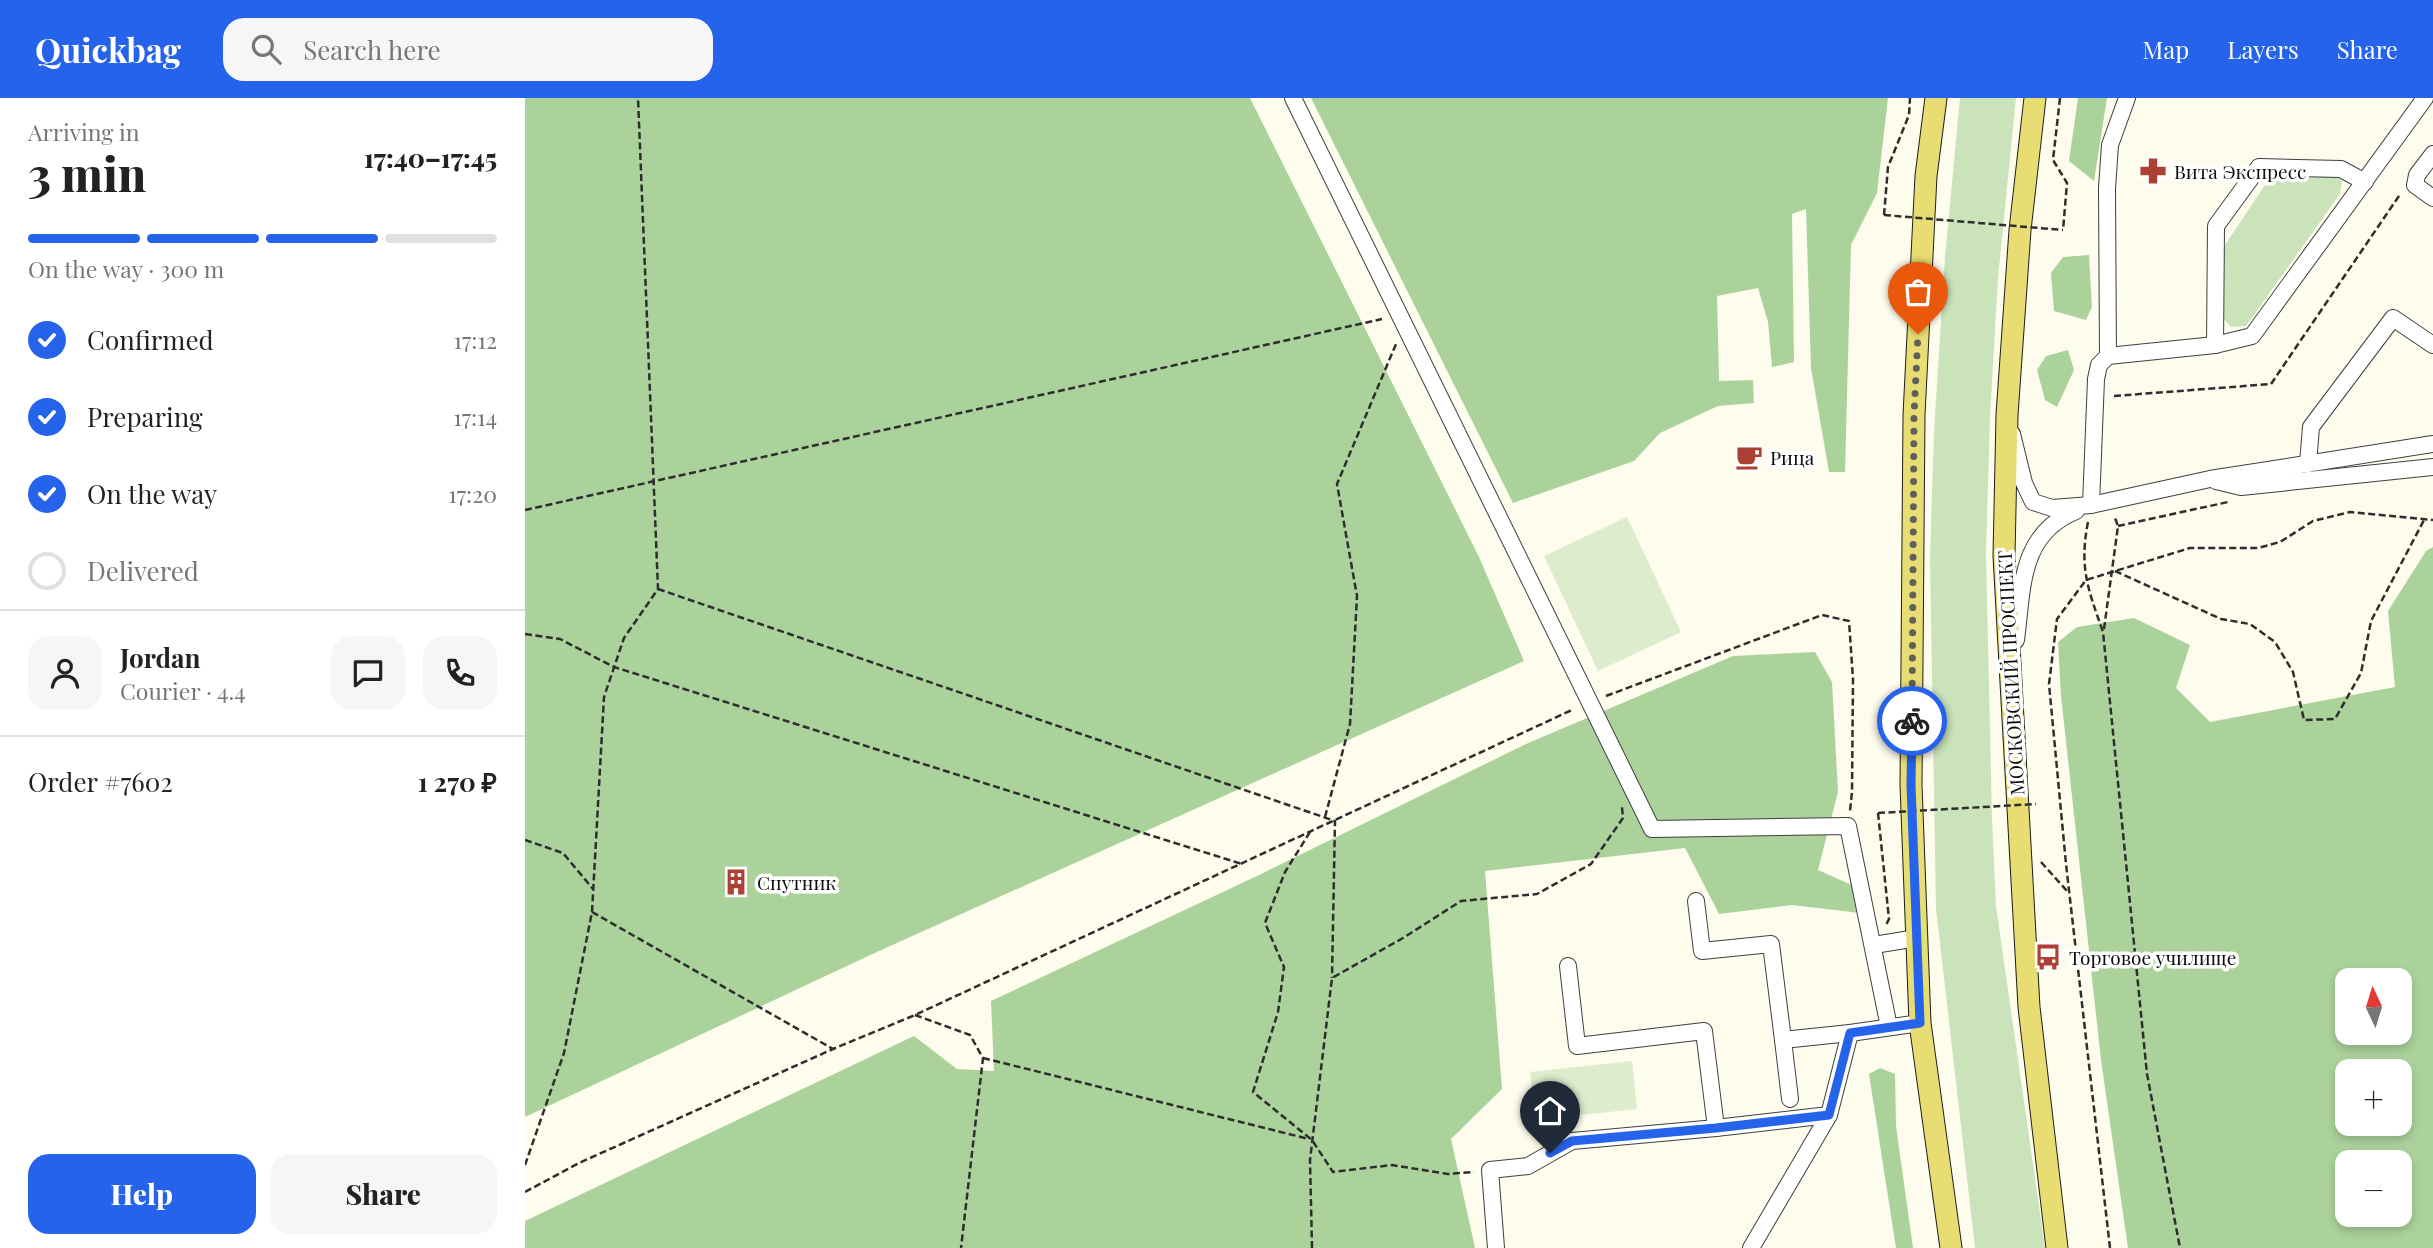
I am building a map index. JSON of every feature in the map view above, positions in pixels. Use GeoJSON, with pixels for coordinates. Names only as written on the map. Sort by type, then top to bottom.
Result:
{"type":"FeatureCollection","features":[{"type":"Feature","properties":{"kind":"main road"},"geometry":{"type":"LineString","coordinates":[[1936,98],[1926,176],[1914,415],[1911,785],[1920,1023],[1951,1248]]}},
{"type":"Feature","properties":{"kind":"main road","name":"МОСКОВСКИЙ ПРОСПЕКТ"},"geometry":{"type":"LineString","coordinates":[[2035,98],[2020,230],[2007,415],[2004,556],[2029,1007],[2057,1248]]}},
{"type":"Feature","properties":{"kind":"street"},"geometry":{"type":"LineString","coordinates":[[1293,98],[1652,829],[1848,826],[1889,1027]]}},
{"type":"Feature","properties":{"kind":"street"},"geometry":{"type":"LineString","coordinates":[[2108,356],[2109,155],[2127,98]]}},
{"type":"Feature","properties":{"kind":"street"},"geometry":{"type":"LineString","coordinates":[[2091,505],[2095,379],[2099,365],[2108,356],[2215,345],[2252,336],[2425,98]]}},
{"type":"Feature","properties":{"kind":"street"},"geometry":{"type":"LineString","coordinates":[[2433,155],[2417,175],[2415,185],[2433,198]]}},
{"type":"Feature","properties":{"kind":"street"},"geometry":{"type":"LineString","coordinates":[[2215,345],[2216,226],[2259,167],[2341,169],[2365,182]]}},
{"type":"Feature","properties":{"kind":"street"},"geometry":{"type":"LineString","coordinates":[[2308,464],[2311,427],[2393,318],[2433,345]]}},
{"type":"Feature","properties":{"kind":"street"},"geometry":{"type":"LineString","coordinates":[[2007,415],[2024,483],[2033,502],[2052,508],[2091,505],[2210,479],[2433,444]]}},
{"type":"Feature","properties":{"kind":"street"},"geometry":{"type":"LineString","coordinates":[[2210,479],[2241,487],[2433,467]]}},
{"type":"Feature","properties":{"kind":"street"},"geometry":{"type":"LineString","coordinates":[[2010,679],[2027,561],[2046,530],[2059,518],[2091,505]]}},
{"type":"Feature","properties":{"kind":"street"},"geometry":{"type":"LineString","coordinates":[[1696,901],[1702,951],[1770,944],[1790,1099]]}},
{"type":"Feature","properties":{"kind":"street"},"geometry":{"type":"LineString","coordinates":[[1874,944],[1917,938]]}},
{"type":"Feature","properties":{"kind":"street"},"geometry":{"type":"LineString","coordinates":[[1567,966],[1577,1046],[1704,1031],[1716,1128]]}},
{"type":"Feature","properties":{"kind":"street"},"geometry":{"type":"LineString","coordinates":[[1783,1040],[1920,1023]]}},
{"type":"Feature","properties":{"kind":"street"},"geometry":{"type":"LineString","coordinates":[[1751,1248],[1829,1115],[1850,1033]]}},
{"type":"Feature","properties":{"kind":"street"},"geometry":{"type":"LineString","coordinates":[[1496,1248],[1490,1170],[1528,1166],[1572,1141],[1829,1115]]}},
{"type":"Feature","properties":{"kind":"path"},"geometry":{"type":"LineString","coordinates":[[525,1165],[564,1053],[592,912],[604,697],[624,638],[658,589],[638,98]]}},
{"type":"Feature","properties":{"kind":"path"},"geometry":{"type":"LineString","coordinates":[[1910,98],[1909,115],[1888,167],[1884,215],[2063,230],[2067,183],[2053,160],[2060,98]]}},
{"type":"Feature","properties":{"kind":"path"},"geometry":{"type":"LineString","coordinates":[[2114,396],[2271,384],[2402,192]]}},
{"type":"Feature","properties":{"kind":"path"},"geometry":{"type":"LineString","coordinates":[[525,510],[1402,321]]}},
{"type":"Feature","properties":{"kind":"path"},"geometry":{"type":"LineString","coordinates":[[1325,817],[1350,723],[1357,596],[1337,484],[1402,321]]}},
{"type":"Feature","properties":{"kind":"path"},"geometry":{"type":"LineString","coordinates":[[2103,632],[2118,526],[2108,501]]}},
{"type":"Feature","properties":{"kind":"path"},"geometry":{"type":"LineString","coordinates":[[2091,505],[2083,545],[2086,580],[2103,632],[2147,1074],[2180,1248]]}},
{"type":"Feature","properties":{"kind":"path"},"geometry":{"type":"LineString","coordinates":[[2110,1248],[2069,893],[2049,684],[2057,619],[2086,580],[2190,548],[2258,548],[2280,542],[2313,521],[2350,512],[2433,520]]}},
{"type":"Feature","properties":{"kind":"path"},"geometry":{"type":"LineString","coordinates":[[2113,571],[2221,619],[2250,624],[2275,642],[2293,672],[2304,720],[2335,719],[2361,673],[2371,621],[2424,520]]}},
{"type":"Feature","properties":{"kind":"path"},"geometry":{"type":"LineString","coordinates":[[658,589],[1335,821]]}},
{"type":"Feature","properties":{"kind":"path"},"geometry":{"type":"LineString","coordinates":[[525,1192],[579,1163],[833,1049],[915,1016],[1589,703],[1822,615],[1849,621],[1853,679],[1853,792],[1848,826]]}},
{"type":"Feature","properties":{"kind":"path"},"geometry":{"type":"LineString","coordinates":[[525,634],[560,639],[614,667],[1242,864]]}},
{"type":"Feature","properties":{"kind":"path"},"geometry":{"type":"LineString","coordinates":[[1874,944],[1889,919],[1878,813],[2036,804]]}},
{"type":"Feature","properties":{"kind":"path"},"geometry":{"type":"LineString","coordinates":[[1332,978],[1461,901],[1537,894],[1591,864],[1623,818],[1622,805]]}},
{"type":"Feature","properties":{"kind":"path"},"geometry":{"type":"LineString","coordinates":[[1312,1248],[1312,1140],[1332,978],[1335,821]]}},
{"type":"Feature","properties":{"kind":"path"},"geometry":{"type":"LineString","coordinates":[[1310,832],[1285,872],[1265,923],[1284,967],[1277,1012],[1253,1092],[1312,1140],[1333,1172],[1392,1165],[1448,1174],[1490,1170]]}},
{"type":"Feature","properties":{"kind":"path"},"geometry":{"type":"LineString","coordinates":[[525,839],[563,853],[593,889]]}},
{"type":"Feature","properties":{"kind":"path"},"geometry":{"type":"LineString","coordinates":[[2038,860],[2069,893]]}},
{"type":"Feature","properties":{"kind":"path"},"geometry":{"type":"LineString","coordinates":[[592,912],[833,1049]]}},
{"type":"Feature","properties":{"kind":"path"},"geometry":{"type":"LineString","coordinates":[[915,1016],[970,1035],[983,1058],[961,1248]]}},
{"type":"Feature","properties":{"kind":"path"},"geometry":{"type":"LineString","coordinates":[[983,1058],[1312,1140]]}},
{"type":"Feature","properties":{"kind":"green space"},"geometry":{"type":"Polygon","coordinates":[[[525,98],[1250,98],[1479,557],[1524,661],[879,951],[525,1117],[525,98]]]}},
{"type":"Feature","properties":{"kind":"green space"},"geometry":{"type":"Polygon","coordinates":[[[1311,98],[1888,98],[1877,193],[1851,245],[1845,472],[1829,472],[1811,368],[1806,209],[1792,214],[1794,362],[1772,367],[1768,322],[1758,288],[1717,296],[1719,381],[1753,380],[1754,403],[1718,406],[1660,433],[1634,461],[1513,503],[1311,98]]]}},
{"type":"Feature","properties":{"kind":"green space"},"geometry":{"type":"Polygon","coordinates":[[[1960,98],[2016,98],[1998,278],[1990,417],[1986,553],[1992,819],[1996,906],[2045,1248],[1975,1248],[1936,908],[1930,559],[1934,432],[1945,257],[1960,98]]]}},
{"type":"Feature","properties":{"kind":"green space"},"geometry":{"type":"Polygon","coordinates":[[[2078,98],[2107,98],[2094,181],[2069,161],[2078,98]]]}},
{"type":"Feature","properties":{"kind":"green space"},"geometry":{"type":"Polygon","coordinates":[[[2273,173],[2332,174],[2342,181],[2340,194],[2246,326],[2231,327],[2222,317],[2221,251],[2273,173]]]}},
{"type":"Feature","properties":{"kind":"green space"},"geometry":{"type":"Polygon","coordinates":[[[2089,255],[2092,307],[2086,320],[2054,311],[2051,273],[2063,257],[2089,255]]]}},
{"type":"Feature","properties":{"kind":"green space"},"geometry":{"type":"Polygon","coordinates":[[[2068,350],[2074,370],[2057,407],[2045,400],[2037,370],[2046,356],[2068,350]]]}},
{"type":"Feature","properties":{"kind":"green space"},"geometry":{"type":"Polygon","coordinates":[[[1627,517],[1681,632],[1598,671],[1544,556],[1627,517]]]}},
{"type":"Feature","properties":{"kind":"green space"},"geometry":{"type":"Polygon","coordinates":[[[2433,547],[2433,1248],[2128,1248],[2101,1060],[2061,696],[2058,642],[2077,627],[2134,618],[2190,645],[2176,688],[2210,722],[2395,687],[2388,611],[2426,551],[2433,547]]]}},
{"type":"Feature","properties":{"kind":"green space"},"geometry":{"type":"Polygon","coordinates":[[[1815,652],[1832,682],[1838,792],[1818,870],[1854,886],[1860,913],[1792,905],[1719,914],[1685,848],[1485,871],[1502,1089],[1451,1139],[1475,1248],[525,1248],[525,1221],[914,1036],[957,1069],[994,1071],[991,1001],[1259,875],[1526,744],[1733,656],[1815,652]]]}},
{"type":"Feature","properties":{"kind":"green space"},"geometry":{"type":"Polygon","coordinates":[[[1632,1061],[1637,1109],[1535,1120],[1530,1072],[1632,1061]]]}},
{"type":"Feature","properties":{"kind":"green space"},"geometry":{"type":"Polygon","coordinates":[[[1880,1068],[1895,1074],[1896,1126],[1913,1248],[1896,1248],[1869,1074],[1880,1068]]]}},
{"type":"Feature","properties":{"kind":"way so far"},"geometry":{"type":"LineString","coordinates":[[1912,721],[1914,415],[1918,334]]}},
{"type":"Feature","properties":{"kind":"place","name":"Вита Экспресс"},"geometry":{"type":"Point","coordinates":[2153,171]}},
{"type":"Feature","properties":{"kind":"place","name":"Рица"},"geometry":{"type":"Point","coordinates":[1749,457]}},
{"type":"Feature","properties":{"kind":"place","name":"Спутник"},"geometry":{"type":"Point","coordinates":[736,882]}},
{"type":"Feature","properties":{"kind":"place","name":"Торговое училище"},"geometry":{"type":"Point","coordinates":[2048,957]}},
{"type":"Feature","properties":{"kind":"route"},"geometry":{"type":"LineString","coordinates":[[1550,1153],[1572,1141],[1829,1115],[1850,1033],[1920,1023],[1911,785],[1912,721]]}}]}
